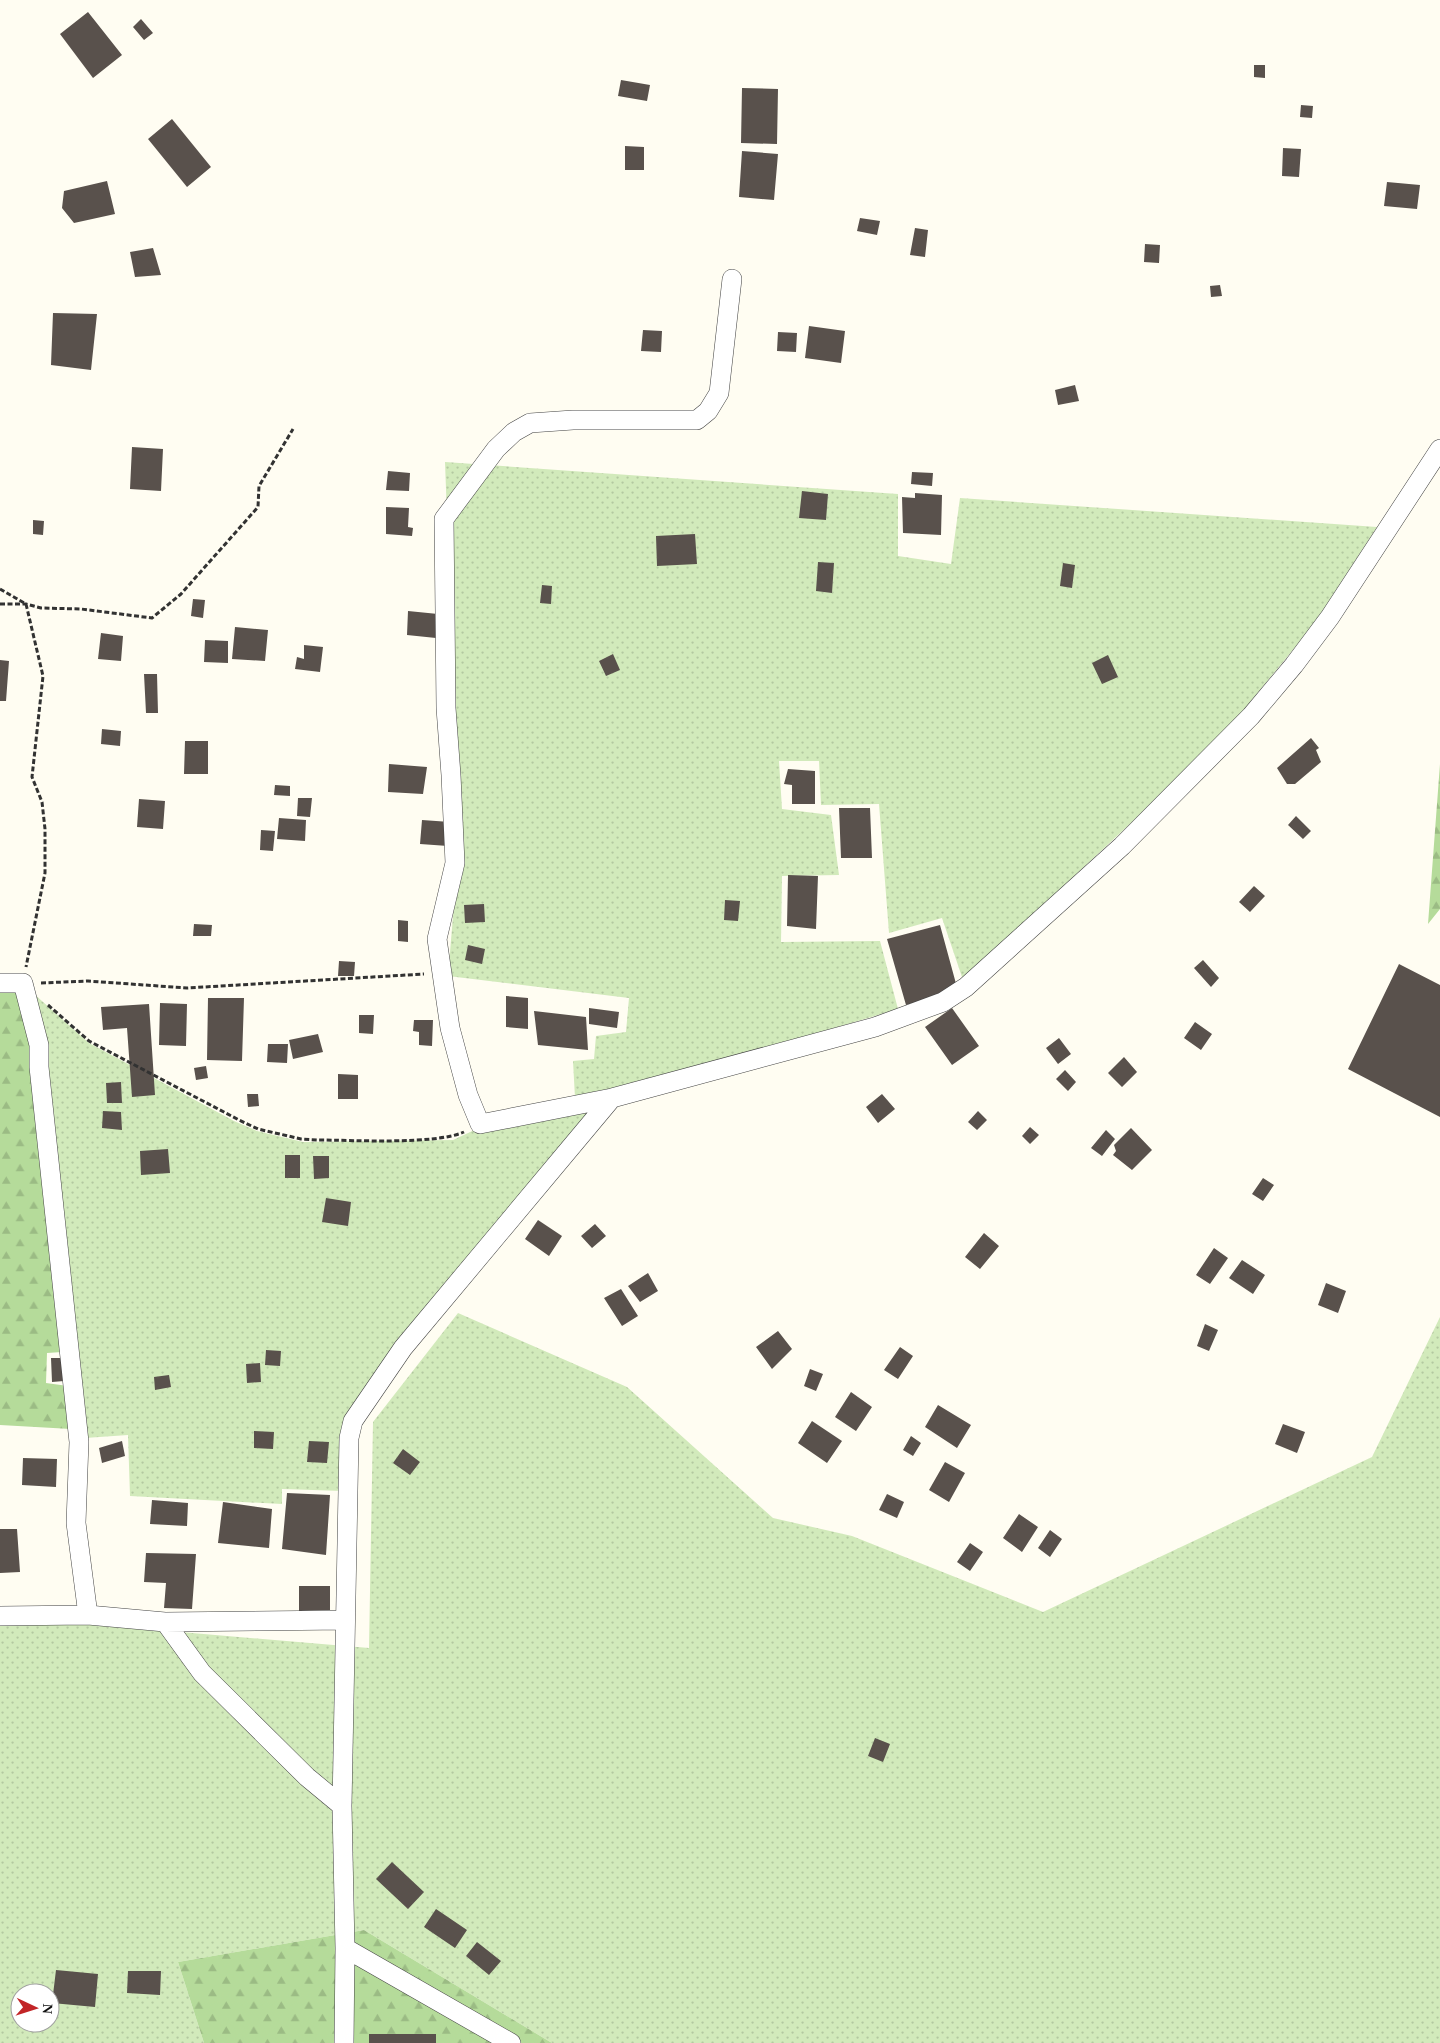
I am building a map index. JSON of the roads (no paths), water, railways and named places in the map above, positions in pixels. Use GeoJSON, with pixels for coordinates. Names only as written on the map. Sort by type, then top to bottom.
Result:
{"type":"FeatureCollection","features":[{"type":"Feature","properties":{"kind":"street"},"geometry":{"type":"LineString","coordinates":[[732,279],[719,393],[708,411],[697,420],[573,420],[530,423],[514,432],[496,449],[444,519],[446,708],[451,775],[454,864],[436,939],[450,1028],[468,1095],[480,1124],[612,1098],[875,1027],[943,1002],[966,987],[1122,846],[1251,716],[1294,665],[1330,617],[1440,449]]}},
{"type":"Feature","properties":{"kind":"street"},"geometry":{"type":"LineString","coordinates":[[0,983],[23,983],[39,1045],[39,1067],[79,1442],[76,1523],[88,1615]]}},
{"type":"Feature","properties":{"kind":"street"},"geometry":{"type":"LineString","coordinates":[[344,2043],[345,1948],[342,1806],[349,1438],[353,1421],[403,1348],[612,1098]]}},
{"type":"Feature","properties":{"kind":"street"},"geometry":{"type":"LineString","coordinates":[[0,1616],[88,1615],[166,1622],[345,1620]]}},
{"type":"Feature","properties":{"kind":"street"},"geometry":{"type":"LineString","coordinates":[[166,1622],[202,1673],[307,1777],[342,1806]]}},
{"type":"Feature","properties":{"kind":"street"},"geometry":{"type":"LineString","coordinates":[[345,1948],[511,2043]]}}]}
